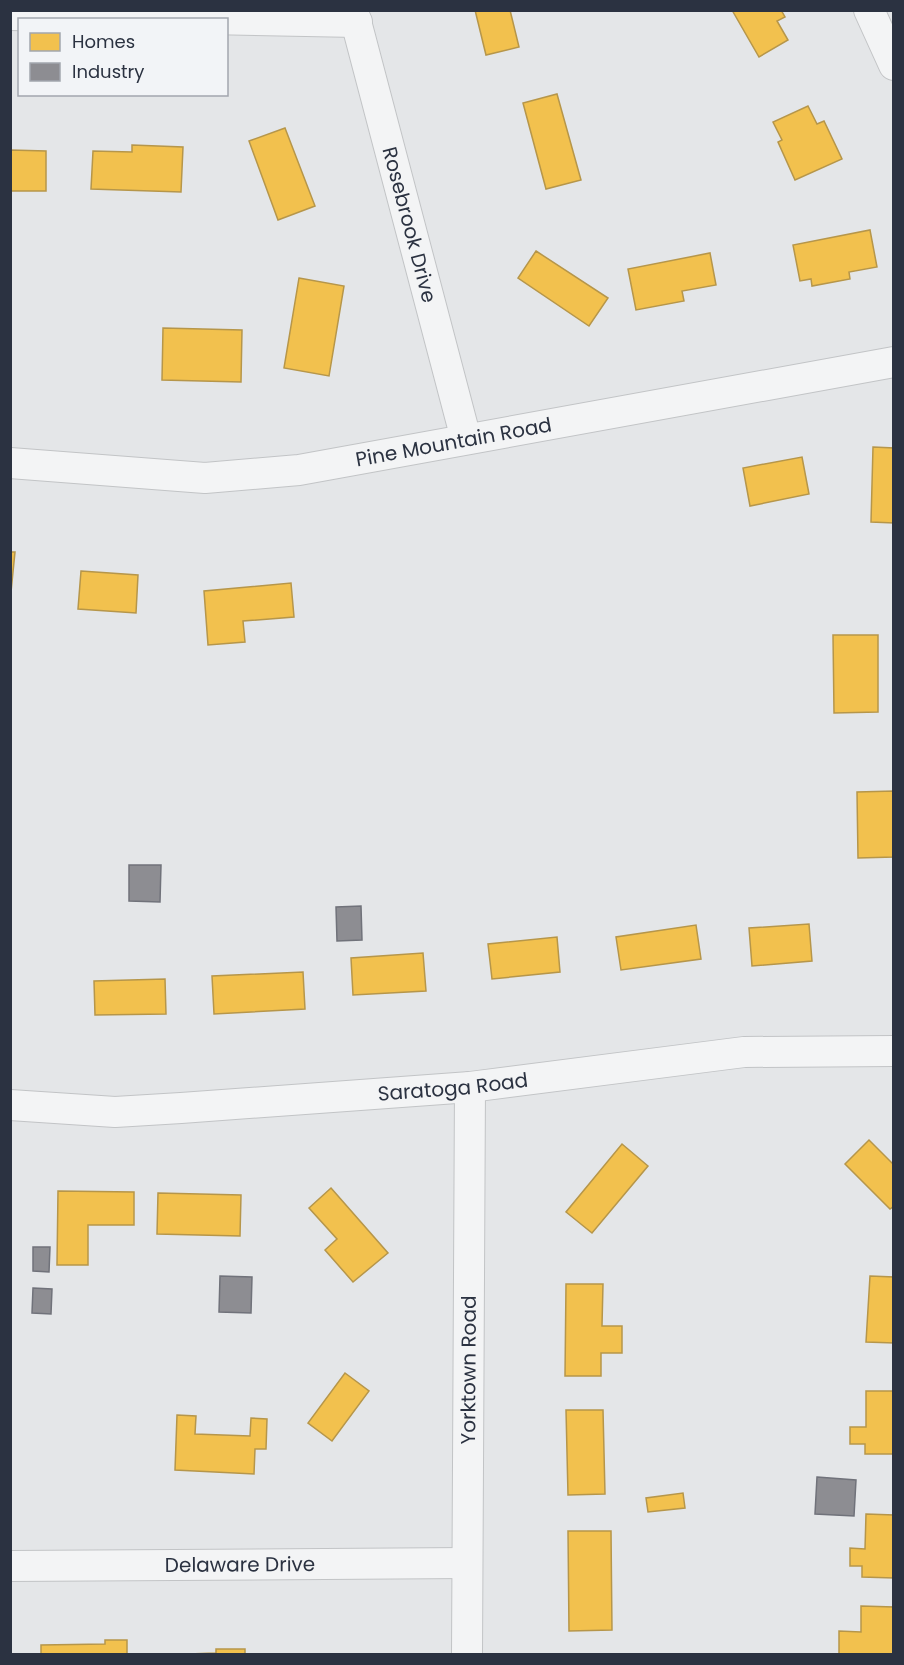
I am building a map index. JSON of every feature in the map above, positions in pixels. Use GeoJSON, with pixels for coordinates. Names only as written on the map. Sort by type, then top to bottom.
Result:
{"type":"FeatureCollection","features":[{"type":"Feature","properties":{"kind":"street"},"geometry":{"type":"LineString","coordinates":[[869,10],[894,65]]}},
{"type":"Feature","properties":{"kind":"street"},"geometry":{"type":"LineString","coordinates":[[10,15],[355,16]]}},
{"type":"Feature","properties":{"kind":"street","name":"Rosebrook Drive"},"geometry":{"type":"LineString","coordinates":[[355,16],[466,439]]}},
{"type":"Feature","properties":{"kind":"street","name":"Pine Mountain Road"},"geometry":{"type":"LineString","coordinates":[[10,463],[205,478],[350,463],[466,439],[894,362]]}},
{"type":"Feature","properties":{"kind":"street","name":"Saratoga Road"},"geometry":{"type":"LineString","coordinates":[[10,1105],[115,1112],[470,1087],[724,1054],[894,1051]]}},
{"type":"Feature","properties":{"kind":"street","name":"Yorktown Road"},"geometry":{"type":"LineString","coordinates":[[467,1654],[470,1087]]}},
{"type":"Feature","properties":{"kind":"street","name":"Delaware Drive"},"geometry":{"type":"LineString","coordinates":[[10,1566],[467,1563]]}},
{"type":"Feature","properties":{"kind":"building: Homes"},"geometry":{"type":"Polygon","coordinates":[[[475,10],[510,10],[519,47],[486,55],[475,10]]]}},
{"type":"Feature","properties":{"kind":"building: Homes"},"geometry":{"type":"Polygon","coordinates":[[[732,10],[781,10],[785,17],[777,21],[788,40],[759,57],[732,10]]]}},
{"type":"Feature","properties":{"kind":"building: Homes"},"geometry":{"type":"Polygon","coordinates":[[[557,94],[581,180],[546,189],[523,103],[557,94]]]}},
{"type":"Feature","properties":{"kind":"building: Homes"},"geometry":{"type":"Polygon","coordinates":[[[808,106],[817,124],[824,121],[842,159],[795,180],[778,142],[782,140],[773,122],[808,106]]]}},
{"type":"Feature","properties":{"kind":"building: Homes"},"geometry":{"type":"Polygon","coordinates":[[[285,128],[315,206],[278,220],[249,141],[285,128]]]}},
{"type":"Feature","properties":{"kind":"building: Homes"},"geometry":{"type":"Polygon","coordinates":[[[132,145],[183,147],[181,192],[91,189],[93,151],[132,152],[132,145]]]}},
{"type":"Feature","properties":{"kind":"building: Homes"},"geometry":{"type":"Polygon","coordinates":[[[10,150],[46,151],[46,191],[10,191],[10,150]]]}},
{"type":"Feature","properties":{"kind":"building: Homes"},"geometry":{"type":"Polygon","coordinates":[[[870,230],[877,267],[849,272],[850,279],[812,286],[811,279],[800,281],[793,245],[870,230]]]}},
{"type":"Feature","properties":{"kind":"building: Homes"},"geometry":{"type":"Polygon","coordinates":[[[536,251],[608,298],[589,326],[518,278],[536,251]]]}},
{"type":"Feature","properties":{"kind":"building: Homes"},"geometry":{"type":"Polygon","coordinates":[[[710,253],[716,285],[682,291],[684,301],[636,310],[628,269],[710,253]]]}},
{"type":"Feature","properties":{"kind":"building: Homes"},"geometry":{"type":"Polygon","coordinates":[[[299,278],[344,286],[329,376],[284,368],[299,278]]]}},
{"type":"Feature","properties":{"kind":"building: Homes"},"geometry":{"type":"Polygon","coordinates":[[[163,328],[242,330],[241,382],[162,380],[163,328]]]}},
{"type":"Feature","properties":{"kind":"building: Homes"},"geometry":{"type":"Polygon","coordinates":[[[873,447],[894,448],[894,523],[871,522],[873,447]]]}},
{"type":"Feature","properties":{"kind":"building: Homes"},"geometry":{"type":"Polygon","coordinates":[[[802,457],[809,494],[750,506],[743,468],[802,457]]]}},
{"type":"Feature","properties":{"kind":"building: Homes"},"geometry":{"type":"Polygon","coordinates":[[[10,552],[15,552],[11,592],[10,592],[10,552]]]}},
{"type":"Feature","properties":{"kind":"building: Homes"},"geometry":{"type":"Polygon","coordinates":[[[81,571],[138,575],[136,613],[78,609],[81,571]]]}},
{"type":"Feature","properties":{"kind":"building: Homes"},"geometry":{"type":"Polygon","coordinates":[[[291,583],[294,617],[243,621],[245,642],[208,645],[204,591],[291,583]]]}},
{"type":"Feature","properties":{"kind":"building: Homes"},"geometry":{"type":"Polygon","coordinates":[[[833,635],[878,635],[878,712],[834,713],[833,635]]]}},
{"type":"Feature","properties":{"kind":"building: Homes"},"geometry":{"type":"Polygon","coordinates":[[[894,791],[894,857],[858,858],[857,792],[894,791]]]}},
{"type":"Feature","properties":{"kind":"building: Homes"},"geometry":{"type":"Polygon","coordinates":[[[809,924],[812,961],[752,966],[749,928],[809,924]]]}},
{"type":"Feature","properties":{"kind":"building: Homes"},"geometry":{"type":"Polygon","coordinates":[[[696,925],[701,959],[621,970],[616,937],[696,925]]]}},
{"type":"Feature","properties":{"kind":"building: Homes"},"geometry":{"type":"Polygon","coordinates":[[[557,937],[560,972],[492,979],[488,944],[557,937]]]}},
{"type":"Feature","properties":{"kind":"building: Homes"},"geometry":{"type":"Polygon","coordinates":[[[423,953],[426,991],[353,995],[351,958],[423,953]]]}},
{"type":"Feature","properties":{"kind":"building: Homes"},"geometry":{"type":"Polygon","coordinates":[[[303,972],[305,1009],[214,1014],[212,976],[303,972]]]}},
{"type":"Feature","properties":{"kind":"building: Homes"},"geometry":{"type":"Polygon","coordinates":[[[165,979],[166,1014],[95,1015],[94,981],[165,979]]]}},
{"type":"Feature","properties":{"kind":"building: Homes"},"geometry":{"type":"Polygon","coordinates":[[[869,1140],[894,1165],[894,1206],[890,1209],[845,1164],[869,1140]]]}},
{"type":"Feature","properties":{"kind":"building: Homes"},"geometry":{"type":"Polygon","coordinates":[[[622,1144],[648,1166],[592,1233],[566,1212],[622,1144]]]}},
{"type":"Feature","properties":{"kind":"building: Homes"},"geometry":{"type":"Polygon","coordinates":[[[331,1188],[388,1253],[353,1282],[325,1250],[337,1239],[309,1208],[331,1188]]]}},
{"type":"Feature","properties":{"kind":"building: Homes"},"geometry":{"type":"Polygon","coordinates":[[[58,1191],[134,1192],[134,1225],[88,1225],[88,1265],[57,1265],[58,1191]]]}},
{"type":"Feature","properties":{"kind":"building: Homes"},"geometry":{"type":"Polygon","coordinates":[[[158,1193],[241,1195],[240,1236],[157,1234],[158,1193]]]}},
{"type":"Feature","properties":{"kind":"building: Homes"},"geometry":{"type":"Polygon","coordinates":[[[870,1276],[894,1277],[894,1343],[866,1342],[870,1276]]]}},
{"type":"Feature","properties":{"kind":"building: Homes"},"geometry":{"type":"Polygon","coordinates":[[[566,1284],[603,1284],[602,1326],[622,1326],[622,1353],[601,1353],[601,1376],[565,1376],[566,1284]]]}},
{"type":"Feature","properties":{"kind":"building: Homes"},"geometry":{"type":"Polygon","coordinates":[[[345,1373],[369,1391],[332,1441],[308,1423],[345,1373]]]}},
{"type":"Feature","properties":{"kind":"building: Homes"},"geometry":{"type":"Polygon","coordinates":[[[866,1391],[894,1391],[894,1454],[865,1454],[865,1444],[850,1444],[850,1427],[866,1427],[866,1391]]]}},
{"type":"Feature","properties":{"kind":"building: Homes"},"geometry":{"type":"Polygon","coordinates":[[[566,1410],[603,1410],[605,1494],[568,1495],[566,1410]]]}},
{"type":"Feature","properties":{"kind":"building: Homes"},"geometry":{"type":"Polygon","coordinates":[[[177,1415],[196,1416],[195,1434],[250,1436],[251,1418],[267,1419],[266,1449],[255,1449],[254,1474],[175,1470],[177,1415]]]}},
{"type":"Feature","properties":{"kind":"building: Homes"},"geometry":{"type":"Polygon","coordinates":[[[683,1493],[685,1508],[648,1512],[646,1498],[683,1493]]]}},
{"type":"Feature","properties":{"kind":"building: Homes"},"geometry":{"type":"Polygon","coordinates":[[[866,1514],[894,1515],[894,1578],[862,1577],[862,1566],[850,1566],[850,1548],[865,1549],[866,1514]]]}},
{"type":"Feature","properties":{"kind":"building: Homes"},"geometry":{"type":"Polygon","coordinates":[[[568,1531],[611,1531],[612,1630],[569,1631],[568,1531]]]}},
{"type":"Feature","properties":{"kind":"building: Homes"},"geometry":{"type":"Polygon","coordinates":[[[861,1606],[894,1607],[894,1654],[839,1654],[839,1631],[861,1632],[861,1606]]]}},
{"type":"Feature","properties":{"kind":"building: Homes"},"geometry":{"type":"Polygon","coordinates":[[[105,1640],[127,1640],[127,1654],[41,1654],[41,1645],[105,1644],[105,1640]]]}},
{"type":"Feature","properties":{"kind":"building: Homes"},"geometry":{"type":"Polygon","coordinates":[[[216,1649],[245,1649],[245,1654],[188,1654],[216,1653],[216,1649]]]}},
{"type":"Feature","properties":{"kind":"building: Industry"},"geometry":{"type":"Polygon","coordinates":[[[129,865],[161,865],[160,902],[129,901],[129,865]]]}},
{"type":"Feature","properties":{"kind":"building: Industry"},"geometry":{"type":"Polygon","coordinates":[[[361,906],[362,940],[337,941],[336,907],[361,906]]]}},
{"type":"Feature","properties":{"kind":"building: Industry"},"geometry":{"type":"Polygon","coordinates":[[[33,1247],[50,1247],[49,1272],[33,1271],[33,1247]]]}},
{"type":"Feature","properties":{"kind":"building: Industry"},"geometry":{"type":"Polygon","coordinates":[[[220,1276],[252,1277],[251,1313],[219,1312],[220,1276]]]}},
{"type":"Feature","properties":{"kind":"building: Industry"},"geometry":{"type":"Polygon","coordinates":[[[33,1288],[52,1289],[51,1314],[32,1313],[33,1288]]]}},
{"type":"Feature","properties":{"kind":"building: Industry"},"geometry":{"type":"Polygon","coordinates":[[[817,1477],[856,1480],[854,1516],[815,1514],[817,1477]]]}}]}
